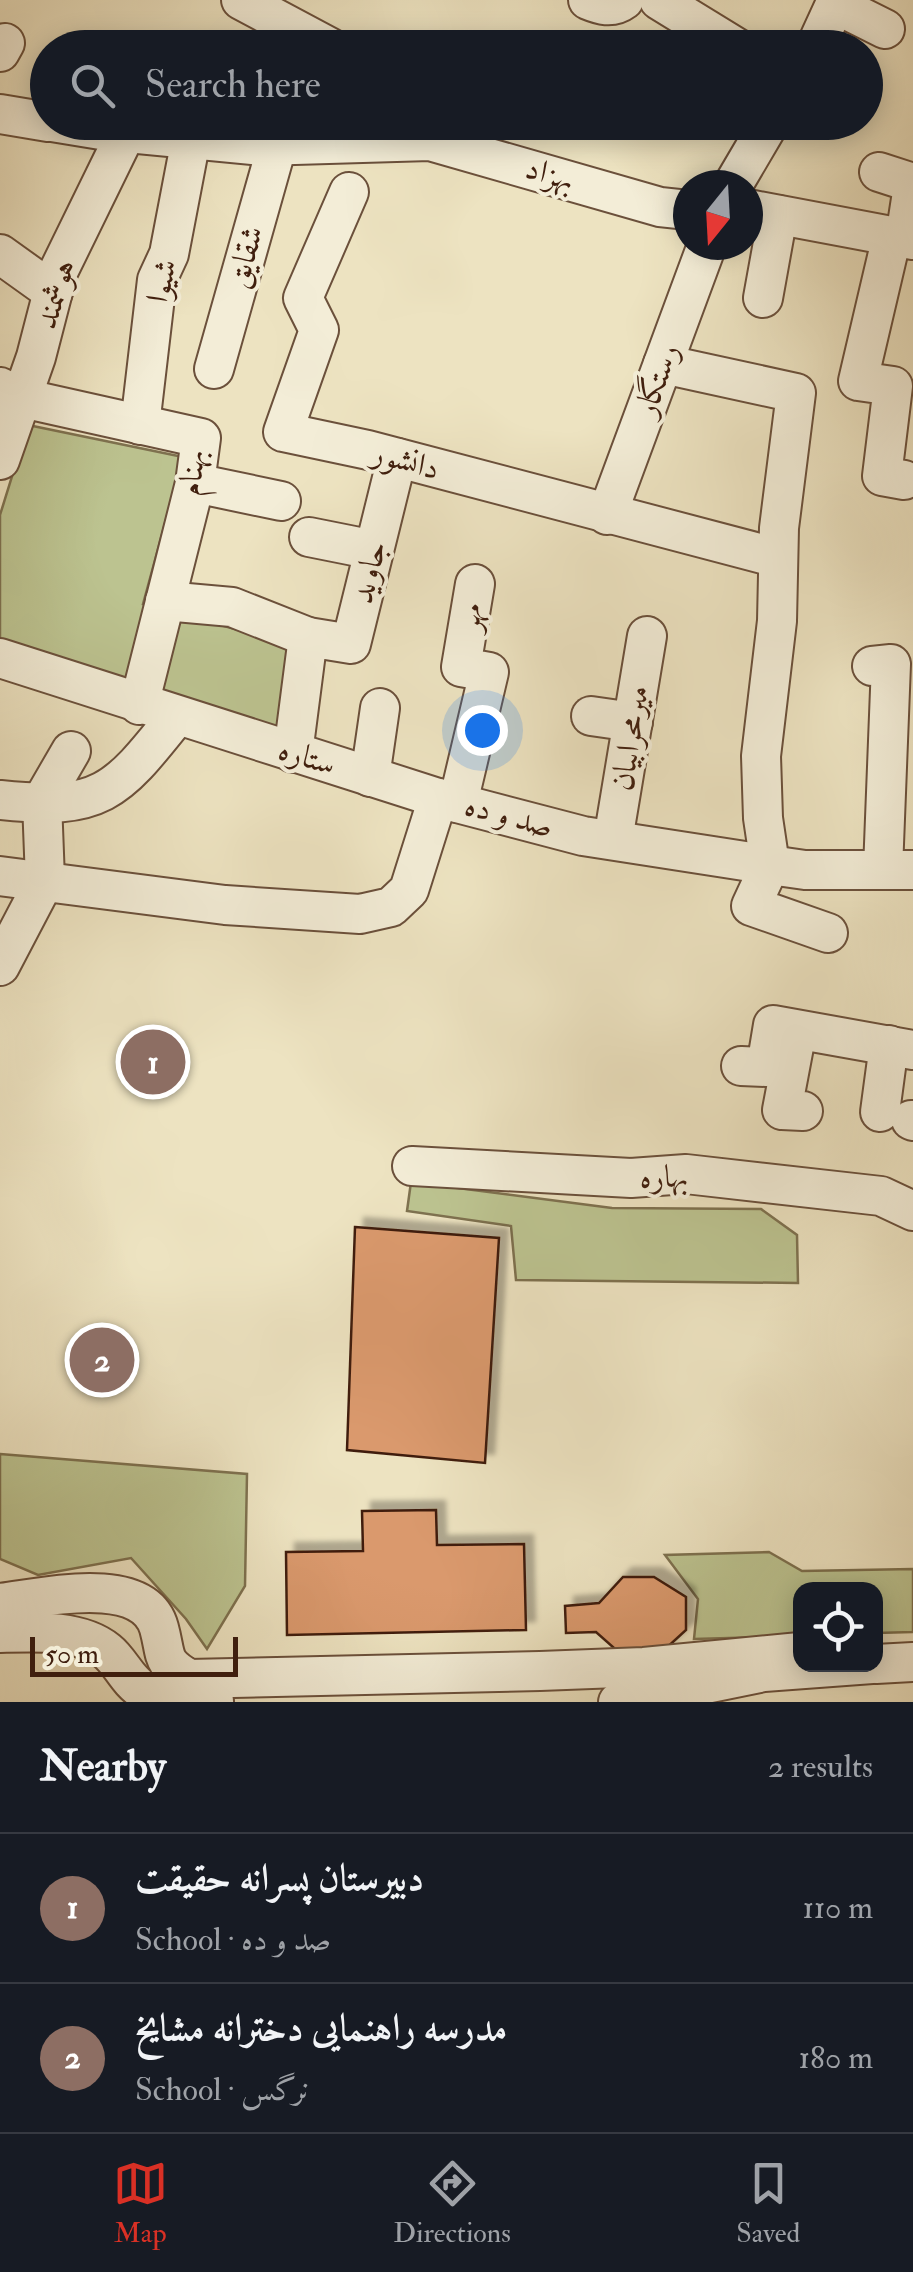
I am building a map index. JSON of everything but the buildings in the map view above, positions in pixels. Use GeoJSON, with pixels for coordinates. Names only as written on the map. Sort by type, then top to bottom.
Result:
{"type":"FeatureCollection","features":[{"type":"Feature","properties":{"kind":"street"},"geometry":{"type":"LineString","coordinates":[[240,0],[272,30]]}},
{"type":"Feature","properties":{"kind":"street"},"geometry":{"type":"LineString","coordinates":[[588,0],[602,6],[624,0]]}},
{"type":"Feature","properties":{"kind":"street"},"geometry":{"type":"LineString","coordinates":[[659,0],[708,30]]}},
{"type":"Feature","properties":{"kind":"street"},"geometry":{"type":"LineString","coordinates":[[823,30],[836,2],[885,29]]}},
{"type":"Feature","properties":{"kind":"street","name":"بهزاد"},"geometry":{"type":"LineString","coordinates":[[0,114],[30,119]]}},
{"type":"Feature","properties":{"kind":"street","name":"هوشمند"},"geometry":{"type":"LineString","coordinates":[[0,460],[11,392],[36,357],[58,272],[123,140]]}},
{"type":"Feature","properties":{"kind":"street","name":"شیوا"},"geometry":{"type":"LineString","coordinates":[[140,424],[156,280],[169,254],[196,140]]}},
{"type":"Feature","properties":{"kind":"street","name":"بهزاد"},"geometry":{"type":"LineString","coordinates":[[245,140],[277,146],[339,140]]}},
{"type":"Feature","properties":{"kind":"street","name":"بهزاد"},"geometry":{"type":"LineString","coordinates":[[429,140],[673,208]]}},
{"type":"Feature","properties":{"kind":"street"},"geometry":{"type":"LineString","coordinates":[[743,170],[760,140]]}},
{"type":"Feature","properties":{"kind":"street","name":"شقایق"},"geometry":{"type":"LineString","coordinates":[[214,371],[258,259],[277,146]]}},
{"type":"Feature","properties":{"kind":"street"},"geometry":{"type":"LineString","coordinates":[[902,180],[903,238],[858,381],[892,386],[900,436],[882,476],[904,480]]}},
{"type":"Feature","properties":{"kind":"street","name":"دانشور"},"geometry":{"type":"LineString","coordinates":[[349,192],[303,298],[319,330],[283,432],[778,558]]}},
{"type":"Feature","properties":{"kind":"street"},"geometry":{"type":"LineString","coordinates":[[763,212],[903,238]]}},
{"type":"Feature","properties":{"kind":"street"},"geometry":{"type":"LineString","coordinates":[[0,254],[52,292]]}},
{"type":"Feature","properties":{"kind":"street","name":"رستگار"},"geometry":{"type":"LineString","coordinates":[[606,515],[701,260]]}},
{"type":"Feature","properties":{"kind":"street"},"geometry":{"type":"LineString","coordinates":[[763,260],[763,298]]}},
{"type":"Feature","properties":{"kind":"street"},"geometry":{"type":"LineString","coordinates":[[662,364],[796,393],[779,528],[777,621],[760,756],[770,865],[751,906],[828,933]]}},
{"type":"Feature","properties":{"kind":"street","name":"بهنام"},"geometry":{"type":"LineString","coordinates":[[11,392],[201,438],[196,483],[138,705]]}},
{"type":"Feature","properties":{"kind":"street","name":"جاوید"},"geometry":{"type":"LineString","coordinates":[[165,602],[232,607],[308,637],[351,644],[396,458]]}},
{"type":"Feature","properties":{"kind":"street"},"geometry":{"type":"LineString","coordinates":[[196,483],[282,501]]}},
{"type":"Feature","properties":{"kind":"street"},"geometry":{"type":"LineString","coordinates":[[308,536],[374,550]]}},
{"type":"Feature","properties":{"kind":"street","name":"مهر"},"geometry":{"type":"LineString","coordinates":[[448,800],[489,672],[462,668],[475,584]]}},
{"type":"Feature","properties":{"kind":"street","name":"میرمحرابیان"},"geometry":{"type":"LineString","coordinates":[[614,840],[647,636]]}},
{"type":"Feature","properties":{"kind":"street"},"geometry":{"type":"LineString","coordinates":[[293,754],[308,637]]}},
{"type":"Feature","properties":{"kind":"street","name":"ستاره"},"geometry":{"type":"LineString","coordinates":[[0,658],[138,705],[448,800]]}},
{"type":"Feature","properties":{"kind":"street"},"geometry":{"type":"LineString","coordinates":[[872,666],[891,664],[898,870]]}},
{"type":"Feature","properties":{"kind":"street"},"geometry":{"type":"LineString","coordinates":[[370,777],[380,708]]}},
{"type":"Feature","properties":{"kind":"street"},"geometry":{"type":"LineString","coordinates":[[591,716],[633,722]]}},
{"type":"Feature","properties":{"kind":"street"},"geometry":{"type":"LineString","coordinates":[[0,800],[84,801],[104,794],[132,772],[176,717]]}},
{"type":"Feature","properties":{"kind":"street"},"geometry":{"type":"LineString","coordinates":[[0,966],[45,880],[42,801],[71,751]]}},
{"type":"Feature","properties":{"kind":"street","name":"صد و ده"},"geometry":{"type":"LineString","coordinates":[[0,876],[224,905],[360,914],[391,907],[409,890],[448,800],[583,836],[804,870],[898,870]]}},
{"type":"Feature","properties":{"kind":"street"},"geometry":{"type":"LineString","coordinates":[[785,1026],[901,1047],[901,1118]]}},
{"type":"Feature","properties":{"kind":"street"},"geometry":{"type":"LineString","coordinates":[[741,1066],[766,1067],[785,1026]]}},
{"type":"Feature","properties":{"kind":"street"},"geometry":{"type":"LineString","coordinates":[[785,1026],[782,1110],[803,1111]]}},
{"type":"Feature","properties":{"kind":"street","name":"بهاره"},"geometry":{"type":"LineString","coordinates":[[412,1166],[631,1178],[686,1174],[881,1196],[913,1211]]}},
{"type":"Feature","properties":{"kind":"street"},"geometry":{"type":"LineString","coordinates":[[0,1603],[88,1593],[127,1596],[146,1605],[159,1626],[162,1656],[173,1670],[188,1679],[575,1670],[793,1653]]}},
{"type":"Feature","properties":{"kind":"street"},"geometry":{"type":"LineString","coordinates":[[0,1633],[31,1632],[88,1639],[110,1652],[124,1687],[147,1694],[267,1702]]}},
{"type":"Feature","properties":{"kind":"street"},"geometry":{"type":"LineString","coordinates":[[883,1646],[913,1644]]}},
{"type":"Feature","properties":{"kind":"street"},"geometry":{"type":"LineString","coordinates":[[883,1664],[913,1662]]}},
{"type":"Feature","properties":{"kind":"street"},"geometry":{"type":"LineString","coordinates":[[618,1702],[764,1672],[793,1670]]}},
{"type":"Feature","properties":{"kind":"green space"},"geometry":{"type":"Polygon","coordinates":[[[28,425],[183,457],[143,604],[298,646],[276,734],[0,648],[0,515],[28,425]]]}},
{"type":"Feature","properties":{"kind":"green space"},"geometry":{"type":"Polygon","coordinates":[[[411,1182],[612,1208],[761,1209],[797,1235],[798,1283],[516,1280],[511,1226],[407,1211],[411,1182]]]}},
{"type":"Feature","properties":{"kind":"green space"},"geometry":{"type":"Polygon","coordinates":[[[0,1454],[247,1474],[245,1586],[207,1649],[186,1619],[131,1558],[38,1575],[0,1559],[0,1454]]]}},
{"type":"Feature","properties":{"kind":"green space"},"geometry":{"type":"Polygon","coordinates":[[[769,1552],[802,1571],[913,1569],[913,1632],[883,1633],[883,1582],[793,1582],[793,1636],[694,1639],[698,1599],[665,1555],[769,1552]]]}},
{"type":"Feature","properties":{"kind":"place","name":"دبیرستان پسرانه حقیقت"},"geometry":{"type":"Point","coordinates":[153,1062]}},
{"type":"Feature","properties":{"kind":"place","name":"مدرسه راهنمایی دخترانه مشایخ"},"geometry":{"type":"Point","coordinates":[102,1360]}}]}
